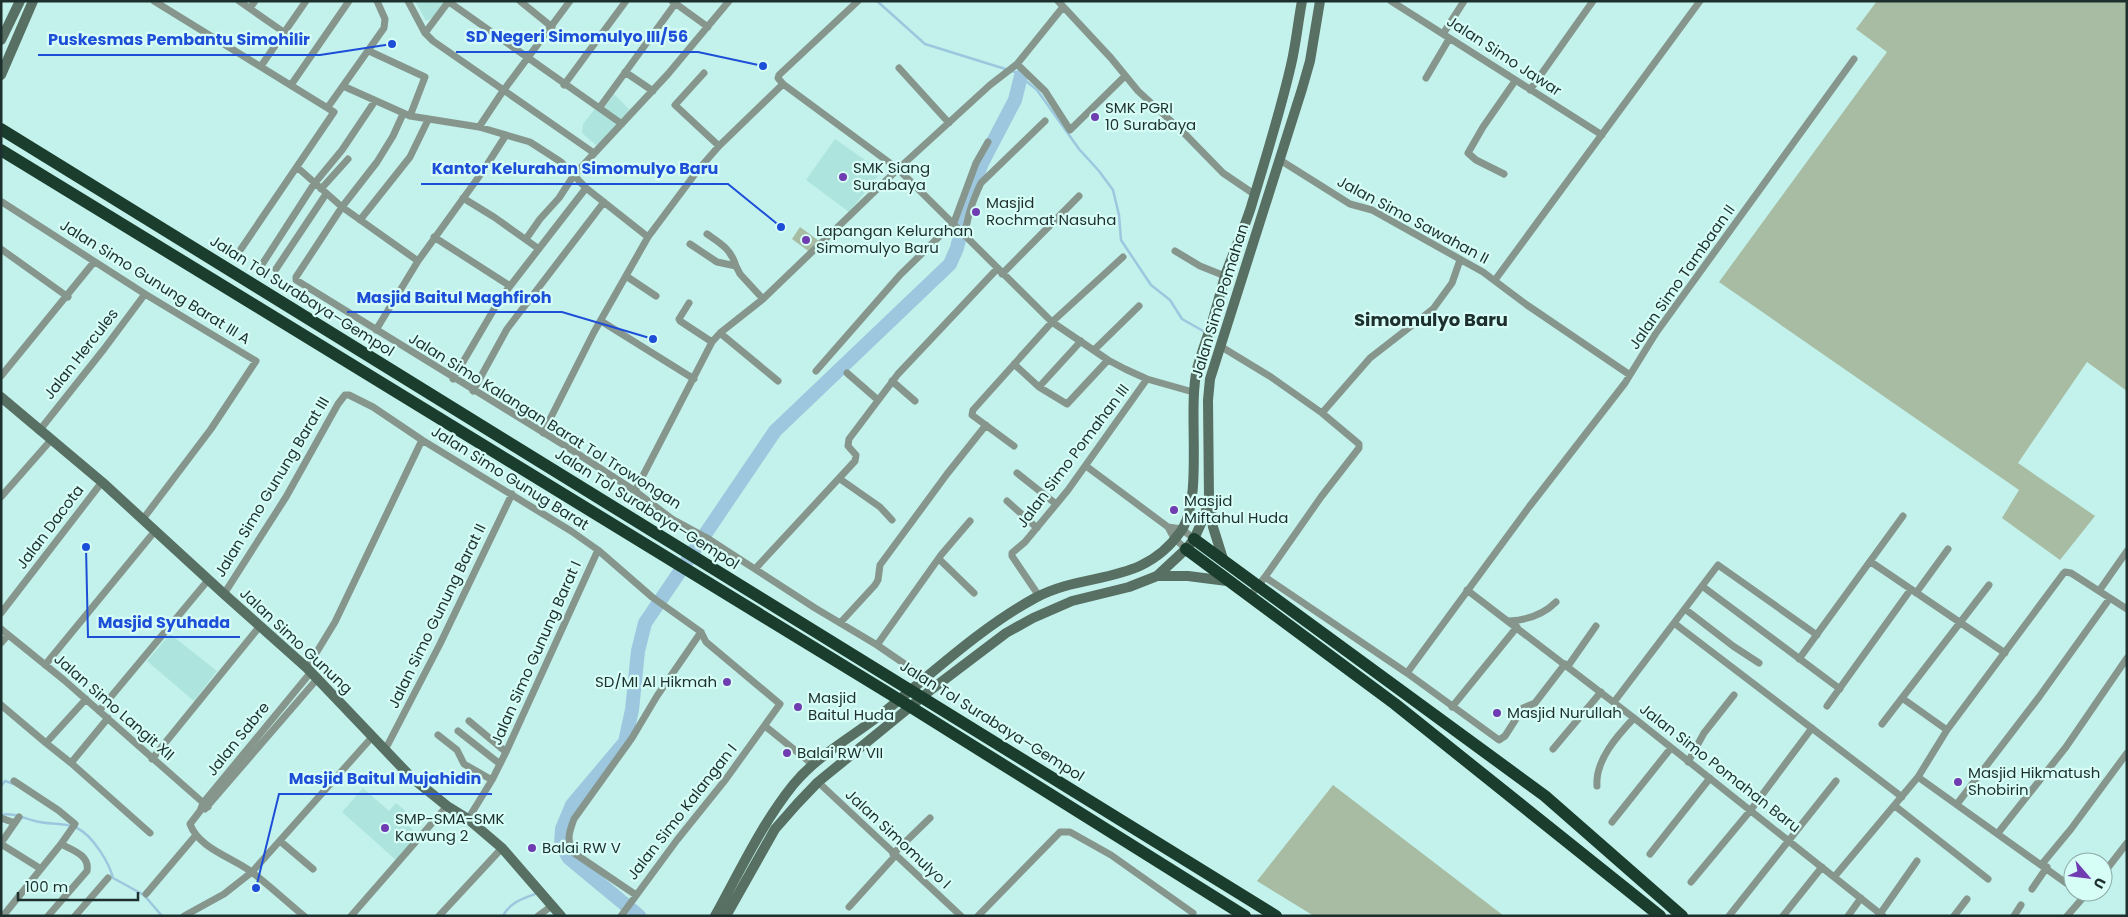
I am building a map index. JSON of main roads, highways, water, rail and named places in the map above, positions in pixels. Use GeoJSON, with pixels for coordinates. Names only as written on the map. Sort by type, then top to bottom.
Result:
{"type":"FeatureCollection","features":[{"type":"Feature","properties":{"kind":"highway","name":"Jalan Tol Surabaya–Gempol"},"geometry":{"type":"LineString","coordinates":[[1,129],[1276,916]]}},
{"type":"Feature","properties":{"kind":"highway","name":"Jalan Tol Surabaya–Gempol"},"geometry":{"type":"LineString","coordinates":[[1,150],[928,717],[1245,916]]}},
{"type":"Feature","properties":{"kind":"highway"},"geometry":{"type":"LineString","coordinates":[[1190,544],[1224,562],[1545,796],[1682,916]]}},
{"type":"Feature","properties":{"kind":"highway"},"geometry":{"type":"LineString","coordinates":[[1190,544],[1227,581],[1257,587],[1396,704],[1660,916]]}},
{"type":"Feature","properties":{"kind":"highway"},"geometry":{"type":"LineString","coordinates":[[1396,704],[1403,692]]}},
{"type":"Feature","properties":{"kind":"main road"},"geometry":{"type":"LineString","coordinates":[[2,38],[20,1]]}},
{"type":"Feature","properties":{"kind":"main road"},"geometry":{"type":"LineString","coordinates":[[1,74],[33,1]]}},
{"type":"Feature","properties":{"kind":"main road"},"geometry":{"type":"LineString","coordinates":[[715,916],[765,822],[793,784],[812,764],[889,709],[925,678],[1011,613],[1039,596],[1075,584],[1125,572],[1145,564],[1158,556],[1182,529],[1189,510],[1194,463],[1190,391],[1225,276],[1254,194],[1291,66],[1302,1]]}},
{"type":"Feature","properties":{"kind":"main road"},"geometry":{"type":"LineString","coordinates":[[1291,66],[1306,76],[1320,1]]}},
{"type":"Feature","properties":{"kind":"main road","name":"Jalan Simo Pomahan"},"geometry":{"type":"LineString","coordinates":[[1190,544],[1204,517],[1209,499],[1208,392],[1220,346],[1306,76]]}},
{"type":"Feature","properties":{"kind":"main road","name":"Jalan Simo Gunung"},"geometry":{"type":"LineString","coordinates":[[2,400],[102,482],[312,672],[410,777],[447,806],[468,819],[502,848],[550,906],[561,916]]}},
{"type":"Feature","properties":{"kind":"main road"},"geometry":{"type":"LineString","coordinates":[[1209,499],[1214,527],[1224,562]]}},
{"type":"Feature","properties":{"kind":"main road"},"geometry":{"type":"LineString","coordinates":[[1157,576],[1190,544]]}},
{"type":"Feature","properties":{"kind":"main road"},"geometry":{"type":"LineString","coordinates":[[726,916],[775,829],[818,782],[933,688],[1006,633],[1033,618],[1072,601],[1129,587],[1157,576],[1188,576],[1227,581]]}},
{"type":"Feature","properties":{"kind":"main road"},"geometry":{"type":"LineString","coordinates":[[765,822],[775,829]]}},
{"type":"Feature","properties":{"kind":"waterway"},"geometry":{"type":"LineString","coordinates":[[877,1],[925,44],[1015,72],[1037,90],[1079,149],[1113,190],[1119,215],[1121,240],[1151,285],[1170,300],[1182,319],[1205,332]]}},
{"type":"Feature","properties":{"kind":"waterway"},"geometry":{"type":"LineString","coordinates":[[639,916],[569,858],[561,845],[562,829],[572,805],[625,742],[632,710],[638,651],[645,623],[775,431],[950,264],[957,248],[969,198],[982,163],[1015,100],[1021,76]]}},
{"type":"Feature","properties":{"kind":"waterway"},"geometry":{"type":"LineString","coordinates":[[1,786],[5,781],[14,784]]}},
{"type":"Feature","properties":{"kind":"waterway"},"geometry":{"type":"LineString","coordinates":[[1,815],[14,815],[40,822],[77,828],[94,843],[108,864],[113,878],[144,895],[162,916]]}},
{"type":"Feature","properties":{"kind":"waterway"},"geometry":{"type":"LineString","coordinates":[[503,916],[513,904],[538,893]]}},
{"type":"Feature","properties":{"kind":"place","name":"Puskesmas Pembantu Simohilir"},"geometry":{"type":"Point","coordinates":[392,44]}},
{"type":"Feature","properties":{"kind":"place","name":"SD Negeri Simomulyo III/56"},"geometry":{"type":"Point","coordinates":[763,66]}},
{"type":"Feature","properties":{"kind":"place","name":"SMK PGRI 10 Surabaya"},"geometry":{"type":"Point","coordinates":[1095,117]}},
{"type":"Feature","properties":{"kind":"place","name":"SMK Siang Surabaya"},"geometry":{"type":"Point","coordinates":[843,177]}},
{"type":"Feature","properties":{"kind":"place","name":"Masjid Rochmat Nasuha"},"geometry":{"type":"Point","coordinates":[976,212]}},
{"type":"Feature","properties":{"kind":"place","name":"Kantor Kelurahan Simomulyo Baru"},"geometry":{"type":"Point","coordinates":[781,227]}},
{"type":"Feature","properties":{"kind":"place","name":"Lapangan Kelurahan Simomulyo Baru"},"geometry":{"type":"Point","coordinates":[806,240]}},
{"type":"Feature","properties":{"kind":"place","name":"Masjid Baitul Maghfiroh"},"geometry":{"type":"Point","coordinates":[653,339]}},
{"type":"Feature","properties":{"kind":"place","name":"Masjid Miftahul Huda"},"geometry":{"type":"Point","coordinates":[1174,510]}},
{"type":"Feature","properties":{"kind":"place","name":"Masjid Syuhada"},"geometry":{"type":"Point","coordinates":[86,547]}},
{"type":"Feature","properties":{"kind":"place","name":"SD/MI Al Hikmah"},"geometry":{"type":"Point","coordinates":[727,682]}},
{"type":"Feature","properties":{"kind":"place","name":"Masjid Baitul Huda"},"geometry":{"type":"Point","coordinates":[798,707]}},
{"type":"Feature","properties":{"kind":"place","name":"Masjid Nurullah"},"geometry":{"type":"Point","coordinates":[1497,713]}},
{"type":"Feature","properties":{"kind":"place","name":"Balai RW VII"},"geometry":{"type":"Point","coordinates":[787,753]}},
{"type":"Feature","properties":{"kind":"place","name":"Masjid Hikmatush Shobirin"},"geometry":{"type":"Point","coordinates":[1958,782]}},
{"type":"Feature","properties":{"kind":"place","name":"SMP-SMA-SMK Kawung 2"},"geometry":{"type":"Point","coordinates":[385,828]}},
{"type":"Feature","properties":{"kind":"place","name":"Balai RW V"},"geometry":{"type":"Point","coordinates":[532,848]}},
{"type":"Feature","properties":{"kind":"place","name":"Masjid Baitul Mujahidin"},"geometry":{"type":"Point","coordinates":[256,888]}},
{"type":"Feature","properties":{"kind":"district","name":"Simomulyo Baru"},"geometry":{"type":"Point","coordinates":[1431,320]}}]}
